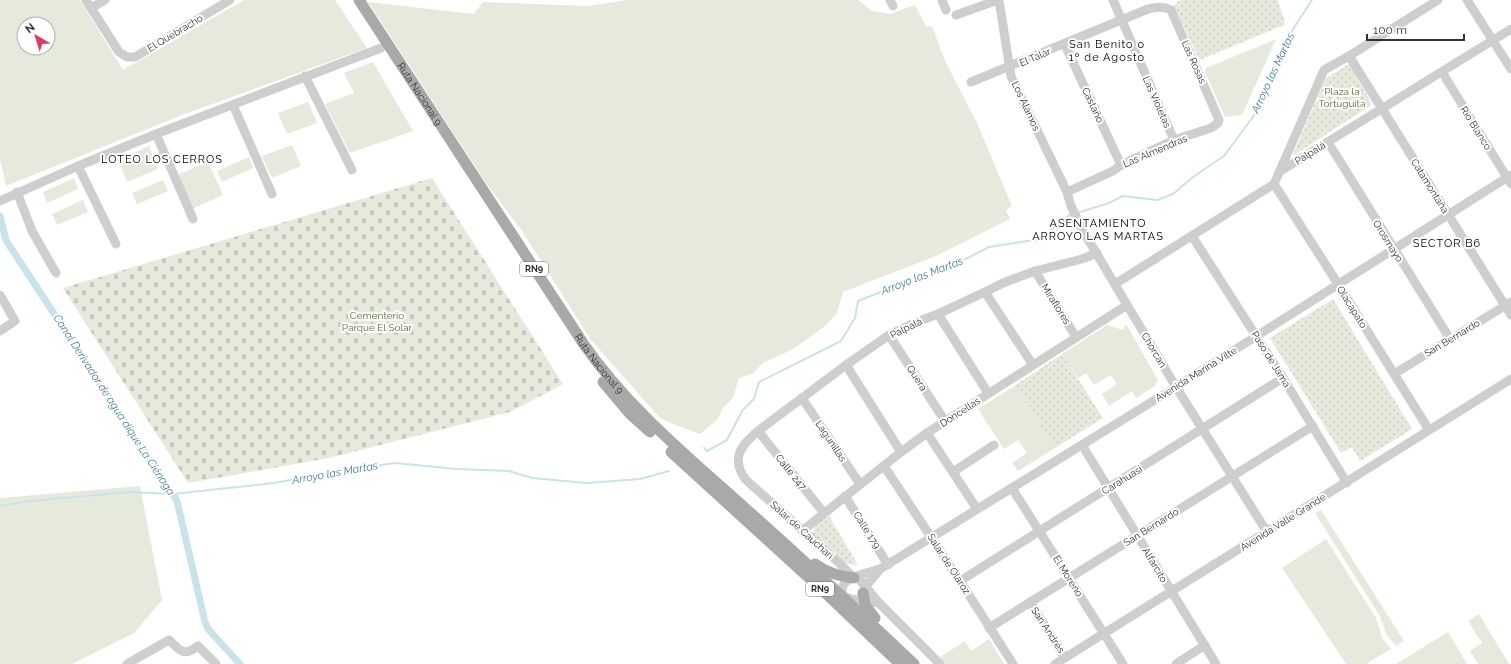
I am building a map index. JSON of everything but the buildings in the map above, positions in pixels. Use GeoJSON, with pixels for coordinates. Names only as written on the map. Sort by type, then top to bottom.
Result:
{"type":"FeatureCollection","features":[{"type":"Feature","properties":{"kind":"main road","name":"Ruta Nacional 9"},"geometry":{"type":"LineString","coordinates":[[350,0],[574,343],[597,375],[630,414],[900,664]]}},
{"type":"Feature","properties":{"kind":"main road","name":"Ruta Nacional 9"},"geometry":{"type":"LineString","coordinates":[[359,0],[583,343],[606,375],[664,436],[843,596],[914,664]]}},
{"type":"Feature","properties":{"kind":"main road"},"geometry":{"type":"LineString","coordinates":[[768,541],[779,547],[827,588],[843,596],[849,616]]}},
{"type":"Feature","properties":{"kind":"main road"},"geometry":{"type":"LineString","coordinates":[[787,545],[830,573],[838,576],[854,578]]}},
{"type":"Feature","properties":{"kind":"main road"},"geometry":{"type":"LineString","coordinates":[[862,595],[864,605],[870,613],[917,664]]}},
{"type":"Feature","properties":{"kind":"street"},"geometry":{"type":"LineString","coordinates":[[88,4],[105,0]]}},
{"type":"Feature","properties":{"kind":"street","name":"El Quebracho"},"geometry":{"type":"LineString","coordinates":[[88,4],[120,52],[127,57],[135,57],[218,3],[230,0]]}},
{"type":"Feature","properties":{"kind":"street"},"geometry":{"type":"LineString","coordinates":[[942,0],[946,10]]}},
{"type":"Feature","properties":{"kind":"street"},"geometry":{"type":"LineString","coordinates":[[956,15],[998,0]]}},
{"type":"Feature","properties":{"kind":"street","name":"Los Alamos"},"geometry":{"type":"LineString","coordinates":[[998,0],[1012,76],[1067,192],[1071,206]]}},
{"type":"Feature","properties":{"kind":"street","name":"Las Violetas"},"geometry":{"type":"LineString","coordinates":[[1113,0],[1174,140]]}},
{"type":"Feature","properties":{"kind":"street"},"geometry":{"type":"LineString","coordinates":[[1115,284],[1274,184],[1324,70],[1350,56],[1438,0]]}},
{"type":"Feature","properties":{"kind":"street"},"geometry":{"type":"LineString","coordinates":[[1467,0],[1511,69]]}},
{"type":"Feature","properties":{"kind":"street","name":"El Talar"},"geometry":{"type":"LineString","coordinates":[[971,82],[1065,45],[1121,20],[1148,10],[1166,7]]}},
{"type":"Feature","properties":{"kind":"street","name":"Las Rosas"},"geometry":{"type":"LineString","coordinates":[[1166,7],[1171,10],[1219,120]]}},
{"type":"Feature","properties":{"kind":"street","name":"Palpalá"},"geometry":{"type":"LineString","coordinates":[[1279,172],[1511,29]]}},
{"type":"Feature","properties":{"kind":"street","name":"Castaño"},"geometry":{"type":"LineString","coordinates":[[1065,45],[1120,164]]}},
{"type":"Feature","properties":{"kind":"street"},"geometry":{"type":"LineString","coordinates":[[2,200],[17,192],[156,134],[381,48]]}},
{"type":"Feature","properties":{"kind":"street","name":"Catamontaña"},"geometry":{"type":"LineString","coordinates":[[1350,56],[1449,215],[1508,304],[1511,315]]}},
{"type":"Feature","properties":{"kind":"street","name":"Río Blanco"},"geometry":{"type":"LineString","coordinates":[[1442,72],[1510,179]]}},
{"type":"Feature","properties":{"kind":"street"},"geometry":{"type":"LineString","coordinates":[[305,76],[352,170]]}},
{"type":"Feature","properties":{"kind":"street"},"geometry":{"type":"LineString","coordinates":[[232,105],[272,194]]}},
{"type":"Feature","properties":{"kind":"street","name":"Las Almendras"},"geometry":{"type":"LineString","coordinates":[[1067,192],[1113,171],[1120,164],[1174,140],[1211,128],[1218,123],[1219,120]]}},
{"type":"Feature","properties":{"kind":"street"},"geometry":{"type":"LineString","coordinates":[[156,134],[193,219]]}},
{"type":"Feature","properties":{"kind":"street","name":"Orosmayo"},"geometry":{"type":"LineString","coordinates":[[1328,142],[1450,339]]}},
{"type":"Feature","properties":{"kind":"street"},"geometry":{"type":"LineString","coordinates":[[78,166],[116,244]]}},
{"type":"Feature","properties":{"kind":"street","name":"Avenida Marina Vilte"},"geometry":{"type":"LineString","coordinates":[[854,578],[884,567],[1176,387],[1393,249],[1510,179]]}},
{"type":"Feature","properties":{"kind":"street","name":"Olacapato"},"geometry":{"type":"LineString","coordinates":[[1274,184],[1429,430]]}},
{"type":"Feature","properties":{"kind":"street"},"geometry":{"type":"LineString","coordinates":[[17,192],[32,231],[56,273]]}},
{"type":"Feature","properties":{"kind":"street","name":"Chorcan"},"geometry":{"type":"LineString","coordinates":[[1071,206],[1083,231],[1176,387],[1267,532]]}},
{"type":"Feature","properties":{"kind":"street","name":"Paso de Jama"},"geometry":{"type":"LineString","coordinates":[[1192,236],[1283,378],[1347,483]]}},
{"type":"Feature","properties":{"kind":"street","name":"Palpalá"},"geometry":{"type":"LineString","coordinates":[[741,450],[750,438],[758,431],[846,365],[889,335],[938,314],[1003,282],[1035,271],[1082,259],[1097,253]]}},
{"type":"Feature","properties":{"kind":"street","name":"Miraflores"},"geometry":{"type":"LineString","coordinates":[[1035,271],[1076,337]]}},
{"type":"Feature","properties":{"kind":"street"},"geometry":{"type":"LineString","coordinates":[[985,292],[1033,365]]}},
{"type":"Feature","properties":{"kind":"street"},"geometry":{"type":"LineString","coordinates":[[0,295],[15,321],[0,331]]}},
{"type":"Feature","properties":{"kind":"street","name":"San Bernardo"},"geometry":{"type":"LineString","coordinates":[[1394,374],[1508,304]]}},
{"type":"Feature","properties":{"kind":"street","name":"Doncellas"},"geometry":{"type":"LineString","coordinates":[[802,531],[860,484],[927,433],[1127,305]]}},
{"type":"Feature","properties":{"kind":"street"},"geometry":{"type":"LineString","coordinates":[[938,314],[988,393]]}},
{"type":"Feature","properties":{"kind":"street","name":"Quera"},"geometry":{"type":"LineString","coordinates":[[889,335],[945,421]]}},
{"type":"Feature","properties":{"kind":"street"},"geometry":{"type":"LineString","coordinates":[[846,365],[901,452]]}},
{"type":"Feature","properties":{"kind":"street","name":"Carahuasi"},"geometry":{"type":"LineString","coordinates":[[960,581],[1283,378]]}},
{"type":"Feature","properties":{"kind":"street","name":"Avenida Valle Grande"},"geometry":{"type":"LineString","coordinates":[[1055,664],[1347,483],[1511,379]]}},
{"type":"Feature","properties":{"kind":"street","name":"Lagunillas"},"geometry":{"type":"LineString","coordinates":[[802,398],[860,484]]}},
{"type":"Feature","properties":{"kind":"street","name":"San Bernardo"},"geometry":{"type":"LineString","coordinates":[[989,628],[1313,426]]}},
{"type":"Feature","properties":{"kind":"street","name":"Calle 247"},"geometry":{"type":"LineString","coordinates":[[758,431],[824,513]]}},
{"type":"Feature","properties":{"kind":"street"},"geometry":{"type":"LineString","coordinates":[[927,433],[977,509]]}},
{"type":"Feature","properties":{"kind":"street"},"geometry":{"type":"LineString","coordinates":[[953,472],[994,444]]}},
{"type":"Feature","properties":{"kind":"street","name":"Alfarcito"},"geometry":{"type":"LineString","coordinates":[[1082,445],[1216,664]]}},
{"type":"Feature","properties":{"kind":"street","name":"Salar de Cauchari"},"geometry":{"type":"LineString","coordinates":[[741,450],[738,459],[738,467],[746,480],[854,578],[859,579],[862,595],[879,603],[940,664]]}},
{"type":"Feature","properties":{"kind":"street","name":"Salar de Olaroz"},"geometry":{"type":"LineString","coordinates":[[884,466],[1013,664]]}},
{"type":"Feature","properties":{"kind":"street","name":"El Moreno"},"geometry":{"type":"LineString","coordinates":[[1012,488],[1123,664]]}},
{"type":"Feature","properties":{"kind":"street","name":"Calle 179"},"geometry":{"type":"LineString","coordinates":[[845,496],[884,567]]}},
{"type":"Feature","properties":{"kind":"street","name":"Avenida Marina Vilte"},"geometry":{"type":"LineString","coordinates":[[862,595],[884,567]]}},
{"type":"Feature","properties":{"kind":"street"},"geometry":{"type":"LineString","coordinates":[[854,578],[844,584],[842,589],[843,596],[849,599],[862,595],[879,603]]}},
{"type":"Feature","properties":{"kind":"street","name":"San Andrés"},"geometry":{"type":"LineString","coordinates":[[1030,602],[1065,658]]}},
{"type":"Feature","properties":{"kind":"street"},"geometry":{"type":"LineString","coordinates":[[127,664],[169,640],[183,652],[189,652],[198,646],[216,664]]}},
{"type":"Feature","properties":{"kind":"street"},"geometry":{"type":"LineString","coordinates":[[1176,664],[1205,646]]}},
{"type":"Feature","properties":{"kind":"green space"},"geometry":{"type":"Polygon","coordinates":[[[0,0],[80,0],[123,70],[244,0],[335,0],[367,48],[182,115],[6,186],[0,159],[0,0]]]}},
{"type":"Feature","properties":{"kind":"green space"},"geometry":{"type":"Polygon","coordinates":[[[627,0],[858,0],[872,11],[890,14],[915,5],[926,27],[932,26],[946,63],[977,123],[1012,206],[1006,210],[1010,219],[936,256],[843,292],[837,313],[824,327],[793,349],[763,363],[752,374],[739,378],[733,398],[723,408],[718,419],[700,434],[660,418],[591,340],[522,231],[486,183],[368,2],[474,14],[483,2],[588,6],[627,0]]]}},
{"type":"Feature","properties":{"kind":"green space"},"geometry":{"type":"Polygon","coordinates":[[[1181,0],[1277,0],[1285,20],[1284,25],[1202,59],[1198,57],[1174,6],[1181,0]]]}},
{"type":"Feature","properties":{"kind":"green space"},"geometry":{"type":"Polygon","coordinates":[[[1276,39],[1242,115],[1225,117],[1205,72],[1206,68],[1276,39]]]}},
{"type":"Feature","properties":{"kind":"green space"},"geometry":{"type":"Polygon","coordinates":[[[373,62],[413,131],[350,153],[325,104],[354,93],[344,73],[373,62]]]}},
{"type":"Feature","properties":{"kind":"green space","name":"Plaza la Tortuguita"},"geometry":{"type":"Polygon","coordinates":[[[1349,64],[1371,102],[1370,106],[1294,155],[1293,154],[1326,78],[1349,64]]]}},
{"type":"Feature","properties":{"kind":"green space"},"geometry":{"type":"Polygon","coordinates":[[[308,102],[317,123],[287,134],[278,113],[308,102]]]}},
{"type":"Feature","properties":{"kind":"green space"},"geometry":{"type":"Polygon","coordinates":[[[292,145],[301,166],[272,178],[262,156],[292,145]]]}},
{"type":"Feature","properties":{"kind":"green space"},"geometry":{"type":"Polygon","coordinates":[[[149,146],[158,169],[127,182],[118,160],[149,146]]]}},
{"type":"Feature","properties":{"kind":"green space"},"geometry":{"type":"Polygon","coordinates":[[[249,157],[253,168],[222,182],[217,171],[249,157]]]}},
{"type":"Feature","properties":{"kind":"green space"},"geometry":{"type":"Polygon","coordinates":[[[208,162],[223,195],[192,209],[177,175],[208,162]]]}},
{"type":"Feature","properties":{"kind":"green space"},"geometry":{"type":"Polygon","coordinates":[[[74,178],[78,189],[47,203],[43,192],[74,178]]]}},
{"type":"Feature","properties":{"kind":"green space","name":"Cementerio Parque El Solar"},"geometry":{"type":"Polygon","coordinates":[[[432,178],[563,384],[510,412],[329,458],[188,483],[63,288],[432,178]]]}},
{"type":"Feature","properties":{"kind":"green space"},"geometry":{"type":"Polygon","coordinates":[[[163,180],[168,191],[137,204],[132,193],[163,180]]]}},
{"type":"Feature","properties":{"kind":"green space"},"geometry":{"type":"Polygon","coordinates":[[[83,200],[88,212],[57,225],[52,214],[83,200]]]}},
{"type":"Feature","properties":{"kind":"green space"},"geometry":{"type":"Polygon","coordinates":[[[1333,299],[1412,429],[1360,461],[1352,447],[1341,453],[1270,338],[1333,299]]]}},
{"type":"Feature","properties":{"kind":"green space"},"geometry":{"type":"Polygon","coordinates":[[[1126,324],[1158,380],[1155,386],[1136,398],[1132,391],[1109,406],[1102,394],[1117,384],[1111,375],[1094,385],[1086,373],[1078,378],[1062,354],[1107,325],[1123,330],[1126,324]]]}},
{"type":"Feature","properties":{"kind":"green space"},"geometry":{"type":"Polygon","coordinates":[[[1062,354],[1103,418],[1055,448],[1016,385],[1062,354]]]}},
{"type":"Feature","properties":{"kind":"green space"},"geometry":{"type":"Polygon","coordinates":[[[1016,385],[1055,448],[1018,471],[1012,463],[1027,453],[1018,440],[1004,449],[978,409],[1016,385]]]}},
{"type":"Feature","properties":{"kind":"green space"},"geometry":{"type":"Polygon","coordinates":[[[140,486],[162,600],[134,633],[72,664],[0,664],[0,498],[140,486]]]}},
{"type":"Feature","properties":{"kind":"green space"},"geometry":{"type":"Polygon","coordinates":[[[1321,510],[1404,641],[1396,646],[1387,636],[1380,616],[1315,513],[1321,510]]]}},
{"type":"Feature","properties":{"kind":"green space"},"geometry":{"type":"Polygon","coordinates":[[[829,516],[858,565],[851,565],[839,560],[813,536],[815,526],[829,516]]]}},
{"type":"Feature","properties":{"kind":"green space"},"geometry":{"type":"Polygon","coordinates":[[[1326,539],[1376,618],[1382,638],[1391,649],[1366,664],[1346,664],[1282,568],[1326,539]]]}},
{"type":"Feature","properties":{"kind":"green space"},"geometry":{"type":"Polygon","coordinates":[[[1479,614],[1509,664],[1478,664],[1470,651],[1482,643],[1468,621],[1479,614]]]}},
{"type":"Feature","properties":{"kind":"green space"},"geometry":{"type":"Polygon","coordinates":[[[1448,632],[1467,664],[1396,664],[1448,632]]]}},
{"type":"Feature","properties":{"kind":"green space"},"geometry":{"type":"Polygon","coordinates":[[[989,639],[1004,664],[946,664],[940,657],[965,641],[971,651],[989,639]]]}},
{"type":"Feature","properties":{"kind":"waterway","name":"Arroyo las Martas"},"geometry":{"type":"LineString","coordinates":[[1077,213],[1109,203],[1123,196],[1157,200],[1173,194],[1193,177],[1224,156],[1258,110],[1277,62],[1293,29],[1312,0]]}},
{"type":"Feature","properties":{"kind":"waterway","name":"Arroyo las Martas"},"geometry":{"type":"LineString","coordinates":[[704,448],[707,451],[727,440],[742,411],[754,399],[759,382],[841,341],[855,318],[858,301],[906,282],[948,268],[989,247],[1041,239],[1068,216],[1073,214]]}},
{"type":"Feature","properties":{"kind":"waterway","name":"Canal Derivador de agua dique La Ciénaga"},"geometry":{"type":"LineString","coordinates":[[0,216],[6,240],[177,501],[205,622],[208,629],[240,664]]}},
{"type":"Feature","properties":{"kind":"waterway","name":"Arroyo las Martas"},"geometry":{"type":"LineString","coordinates":[[0,506],[31,501],[129,492],[173,494],[274,483],[395,463],[457,469],[509,471],[532,478],[587,483],[640,479],[669,471]]}},
{"type":"Feature","properties":{"kind":"district","name":"San Benito o 1º de Agosto"},"geometry":{"type":"Point","coordinates":[1107,50]}},
{"type":"Feature","properties":{"kind":"district","name":"LOTEO LOS CERROS"},"geometry":{"type":"Point","coordinates":[162,159]}},
{"type":"Feature","properties":{"kind":"district","name":"ASENTAMIENTO ARROYO LAS MARTAS"},"geometry":{"type":"Point","coordinates":[1098,229]}},
{"type":"Feature","properties":{"kind":"district","name":"SECTOR B6"},"geometry":{"type":"Point","coordinates":[1447,243]}}]}
